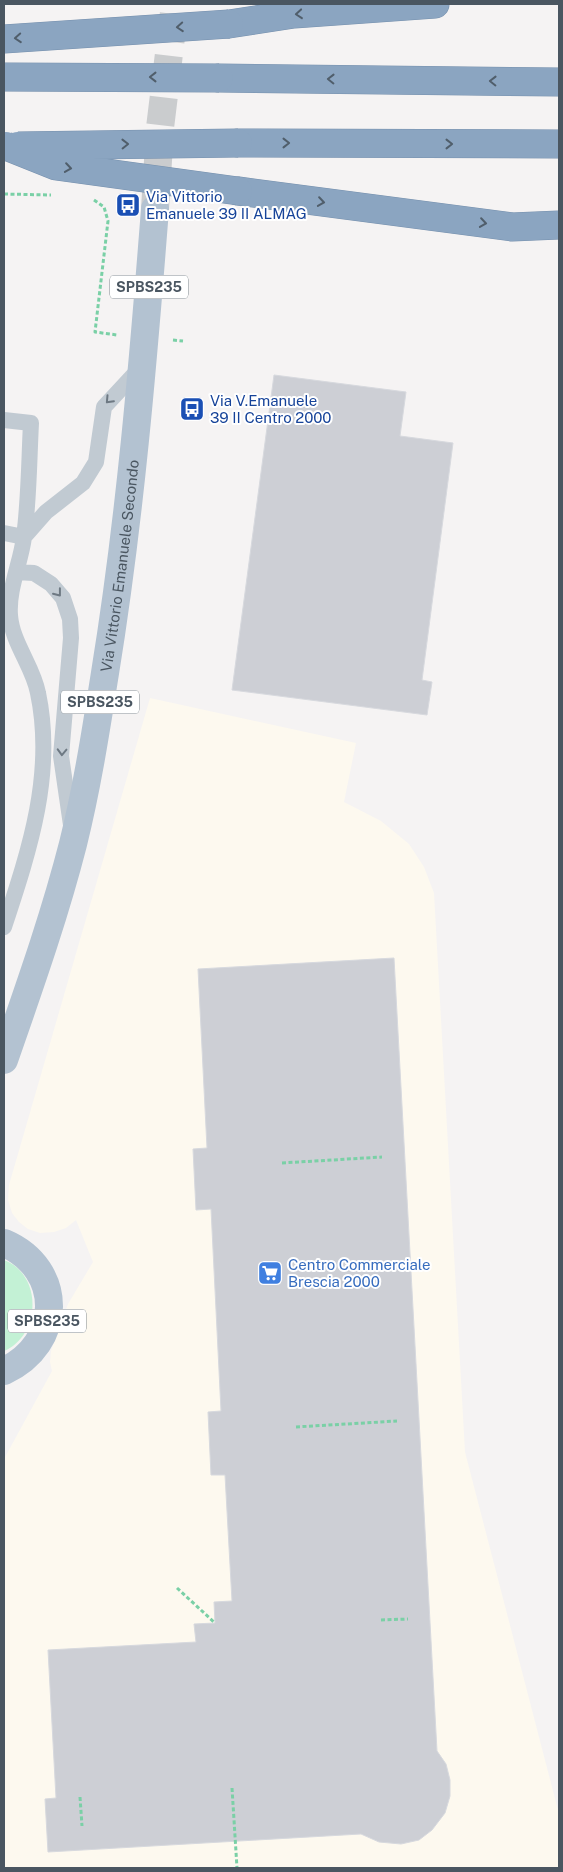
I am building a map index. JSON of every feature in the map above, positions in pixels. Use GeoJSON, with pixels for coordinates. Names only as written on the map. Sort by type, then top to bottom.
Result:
{"type":"FeatureCollection","features":[{"type":"Feature","properties":{"kind":"highway"},"geometry":{"type":"LineString","coordinates":[[4,39],[229,24],[294,14],[435,4]]}},
{"type":"Feature","properties":{"kind":"highway"},"geometry":{"type":"LineString","coordinates":[[4,76],[551,82]]}},
{"type":"Feature","properties":{"kind":"highway"},"geometry":{"type":"LineString","coordinates":[[5,146],[238,143],[559,144]]}},
{"type":"Feature","properties":{"kind":"highway"},"geometry":{"type":"LineString","coordinates":[[5,146],[56,166],[512,228],[559,225]]}},
{"type":"Feature","properties":{"kind":"main road","name":"Via Vittorio Emanuele Secondo"},"geometry":{"type":"LineString","coordinates":[[4,1060],[53,918],[73,842],[93,746],[120,571],[143,365],[155,209]]}},
{"type":"Feature","properties":{"kind":"main road","name":"SPBS235"},"geometry":{"type":"LineString","coordinates":[[4,1242],[18,1250],[35,1266],[46,1287],[49,1309],[45,1331],[34,1350],[18,1364],[4,1371]]}},
{"type":"Feature","properties":{"kind":"lane"},"geometry":{"type":"LineString","coordinates":[[24,537],[46,512],[83,483],[96,462],[104,407],[143,365]]}},
{"type":"Feature","properties":{"kind":"lane"},"geometry":{"type":"LineString","coordinates":[[4,420],[31,423],[24,537],[12,593],[10,615],[16,639],[30,668],[38,692],[44,759],[40,801],[27,856],[4,927]]}},
{"type":"Feature","properties":{"kind":"lane"},"geometry":{"type":"LineString","coordinates":[[4,533],[24,537]]}},
{"type":"Feature","properties":{"kind":"lane"},"geometry":{"type":"LineString","coordinates":[[16,572],[34,574],[51,584],[63,598],[70,619],[71,638],[61,756],[73,842]]}},
{"type":"Feature","properties":{"kind":"path"},"geometry":{"type":"LineString","coordinates":[[4,194],[55,196]]}},
{"type":"Feature","properties":{"kind":"path"},"geometry":{"type":"LineString","coordinates":[[90,198],[104,207],[108,221],[95,332],[183,341]]}},
{"type":"Feature","properties":{"kind":"path"},"geometry":{"type":"LineString","coordinates":[[282,1163],[382,1157]]}},
{"type":"Feature","properties":{"kind":"path"},"geometry":{"type":"LineString","coordinates":[[296,1427],[397,1421]]}},
{"type":"Feature","properties":{"kind":"path"},"geometry":{"type":"LineString","coordinates":[[177,1588],[215,1623]]}},
{"type":"Feature","properties":{"kind":"path"},"geometry":{"type":"LineString","coordinates":[[381,1620],[408,1619]]}},
{"type":"Feature","properties":{"kind":"path"},"geometry":{"type":"LineString","coordinates":[[232,1788],[237,1868]]}},
{"type":"Feature","properties":{"kind":"path"},"geometry":{"type":"LineString","coordinates":[[80,1797],[82,1826]]}},
{"type":"Feature","properties":{"kind":"shaded area","name":"Centro Commerciale Brescia 2000"},"geometry":{"type":"Polygon","coordinates":[[[150,698],[356,743],[344,802],[381,821],[409,844],[424,867],[434,893],[465,1452],[559,1814],[559,1868],[4,1868],[4,1459],[52,1371],[50,1362],[51,1351],[68,1304],[93,1262],[76,1220],[66,1228],[54,1232],[40,1233],[28,1229],[19,1222],[12,1213],[8,1200],[9,1185],[150,698]]]}},
{"type":"Feature","properties":{"kind":"green space"},"geometry":{"type":"Polygon","coordinates":[[[4,1260],[17,1268],[26,1278],[31,1291],[32,1305],[31,1319],[25,1332],[16,1343],[4,1351],[4,1260]]]}},
{"type":"Feature","properties":{"kind":"building"},"geometry":{"type":"Polygon","coordinates":[[[274,375],[406,392],[400,436],[453,443],[422,680],[432,682],[427,715],[232,690],[274,375]]]}},
{"type":"Feature","properties":{"kind":"building"},"geometry":{"type":"Polygon","coordinates":[[[394,958],[437,1751],[446,1764],[450,1780],[450,1796],[445,1813],[432,1830],[419,1840],[401,1844],[379,1842],[361,1834],[48,1852],[45,1799],[56,1798],[48,1650],[196,1642],[194,1624],[215,1623],[214,1602],[232,1601],[225,1475],[211,1475],[208,1412],[221,1411],[211,1209],[196,1210],[193,1149],[207,1148],[198,969],[394,958]]]}},
{"type":"Feature","properties":{"kind":"tunnel"},"geometry":{"type":"LineString","coordinates":[[155,209],[160,128],[175,4]]}},
{"type":"Feature","properties":{"kind":"place","name":"Via Vittorio Emanuele 39 II ALMAG"},"geometry":{"type":"Point","coordinates":[128,205]}},
{"type":"Feature","properties":{"kind":"place","name":"Via V.Emanuele 39 II Centro 2000"},"geometry":{"type":"Point","coordinates":[192,409]}},
{"type":"Feature","properties":{"kind":"place","name":"Centro Commerciale Brescia 2000"},"geometry":{"type":"Point","coordinates":[270,1273]}}]}
